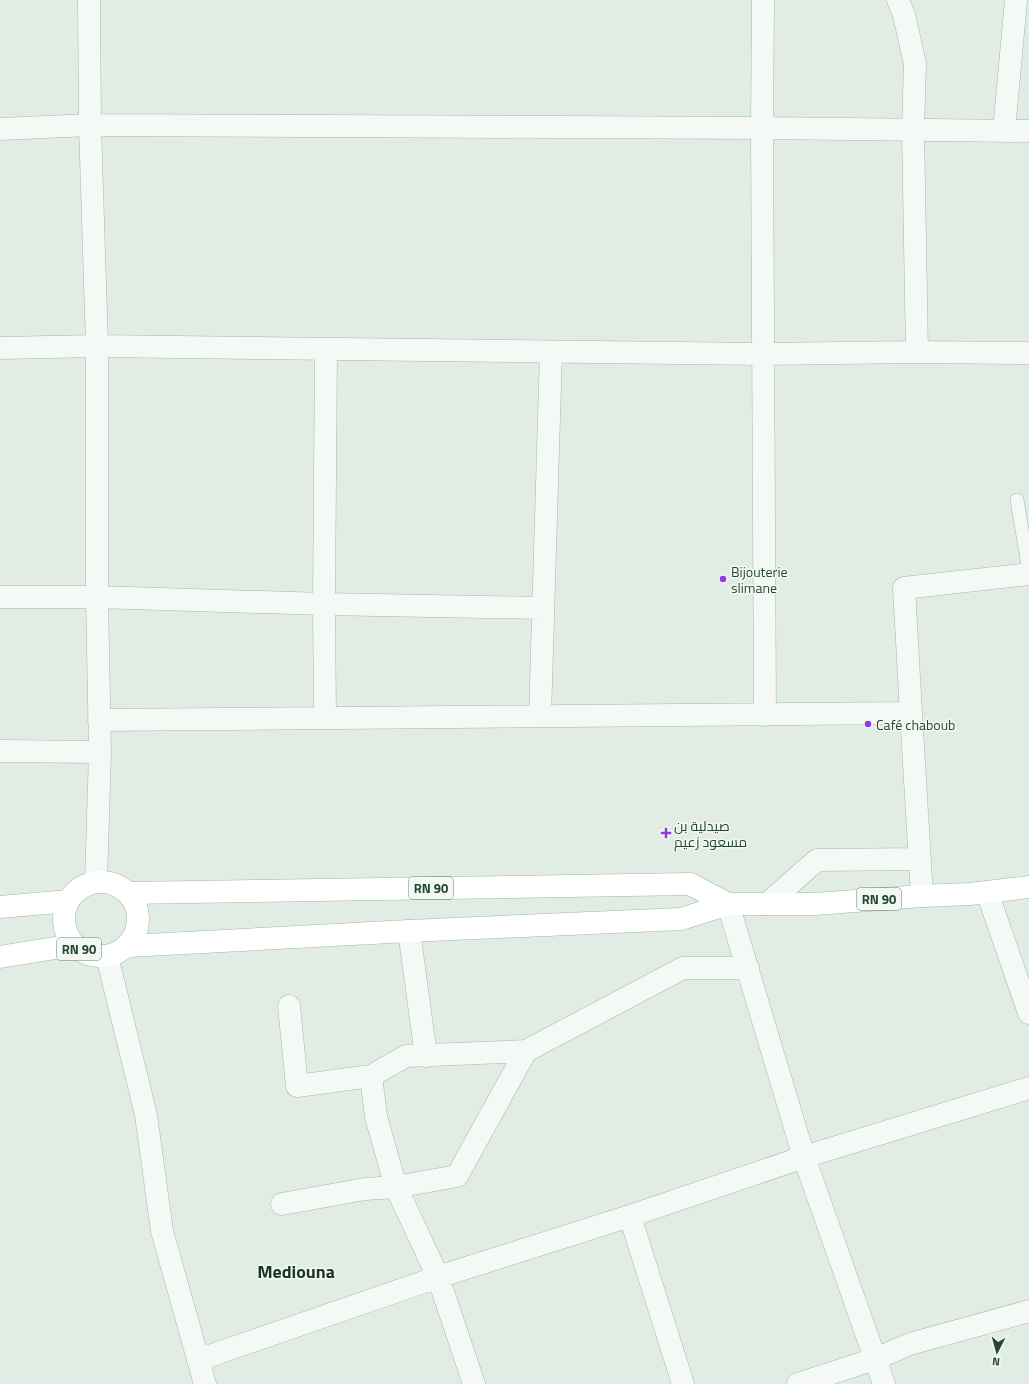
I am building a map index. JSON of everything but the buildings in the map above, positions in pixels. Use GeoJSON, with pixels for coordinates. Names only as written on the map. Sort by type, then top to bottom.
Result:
{"type":"FeatureCollection","features":[{"type":"Feature","properties":{"kind":"main road"},"geometry":{"type":"LineString","coordinates":[[96,882],[108,882],[119,886],[128,893],[135,902],[139,914],[138,926],[128,946]]}},
{"type":"Feature","properties":{"kind":"main road","name":"RN 90"},"geometry":{"type":"LineString","coordinates":[[96,882],[84,885],[75,892],[68,902],[64,912],[64,924],[67,936],[74,945],[84,952],[95,956],[106,956],[118,953],[128,946],[408,931],[681,919],[728,904],[814,904],[970,894],[1029,887]]}},
{"type":"Feature","properties":{"kind":"main road","name":"RN 90"},"geometry":{"type":"LineString","coordinates":[[128,893],[690,884],[728,904]]}},
{"type":"Feature","properties":{"kind":"main road"},"geometry":{"type":"LineString","coordinates":[[0,907],[68,902]]}},
{"type":"Feature","properties":{"kind":"main road","name":"RN 90"},"geometry":{"type":"LineString","coordinates":[[0,957],[74,945]]}},
{"type":"Feature","properties":{"kind":"street"},"geometry":{"type":"LineString","coordinates":[[89,0],[90,125],[97,346],[97,597],[100,752],[96,882]]}},
{"type":"Feature","properties":{"kind":"street"},"geometry":{"type":"LineString","coordinates":[[764,0],[762,128],[765,715]]}},
{"type":"Feature","properties":{"kind":"street"},"geometry":{"type":"LineString","coordinates":[[898,0],[904,15],[915,64],[913,129],[917,352]]}},
{"type":"Feature","properties":{"kind":"street"},"geometry":{"type":"LineString","coordinates":[[1004,130],[1016,0]]}},
{"type":"Feature","properties":{"kind":"street"},"geometry":{"type":"LineString","coordinates":[[0,129],[90,125],[762,128],[1029,131]]}},
{"type":"Feature","properties":{"kind":"street"},"geometry":{"type":"LineString","coordinates":[[0,348],[97,346],[763,354],[917,352],[1029,353]]}},
{"type":"Feature","properties":{"kind":"street"},"geometry":{"type":"LineString","coordinates":[[325,718],[324,604],[326,349]]}},
{"type":"Feature","properties":{"kind":"street"},"geometry":{"type":"LineString","coordinates":[[540,716],[551,352]]}},
{"type":"Feature","properties":{"kind":"street"},"geometry":{"type":"LineString","coordinates":[[922,896],[904,588],[1029,572]]}},
{"type":"Feature","properties":{"kind":"street"},"geometry":{"type":"LineString","coordinates":[[0,597],[97,597],[324,604],[543,608]]}},
{"type":"Feature","properties":{"kind":"street"},"geometry":{"type":"LineString","coordinates":[[99,720],[911,713]]}},
{"type":"Feature","properties":{"kind":"street"},"geometry":{"type":"LineString","coordinates":[[0,751],[100,752]]}},
{"type":"Feature","properties":{"kind":"street"},"geometry":{"type":"LineString","coordinates":[[766,904],[817,860],[920,859]]}},
{"type":"Feature","properties":{"kind":"street"},"geometry":{"type":"LineString","coordinates":[[987,892],[1029,1013]]}},
{"type":"Feature","properties":{"kind":"street"},"geometry":{"type":"LineString","coordinates":[[728,904],[804,1157],[884,1384]]}},
{"type":"Feature","properties":{"kind":"street"},"geometry":{"type":"LineString","coordinates":[[408,931],[426,1056]]}},
{"type":"Feature","properties":{"kind":"street"},"geometry":{"type":"LineString","coordinates":[[106,956],[146,1115],[162,1231],[205,1384]]}},
{"type":"Feature","properties":{"kind":"street"},"geometry":{"type":"LineString","coordinates":[[289,1006],[297,1086],[371,1076],[406,1056],[526,1051],[683,968],[748,968]]}},
{"type":"Feature","properties":{"kind":"street"},"geometry":{"type":"LineString","coordinates":[[282,1204],[365,1189],[396,1187],[457,1176],[526,1051]]}},
{"type":"Feature","properties":{"kind":"street"},"geometry":{"type":"LineString","coordinates":[[371,1076],[376,1117],[396,1187],[438,1277],[474,1384]]}},
{"type":"Feature","properties":{"kind":"street"},"geometry":{"type":"LineString","coordinates":[[198,1360],[438,1277],[630,1216],[804,1157],[1029,1088]]}},
{"type":"Feature","properties":{"kind":"street"},"geometry":{"type":"LineString","coordinates":[[630,1216],[683,1384]]}},
{"type":"Feature","properties":{"kind":"street"},"geometry":{"type":"LineString","coordinates":[[798,1384],[876,1359],[910,1344],[1029,1311]]}},
{"type":"Feature","properties":{"kind":"lane"},"geometry":{"type":"LineString","coordinates":[[1017,500],[1029,572]]}},
{"type":"Feature","properties":{"kind":"place","name":"Bijouterie slimane"},"geometry":{"type":"Point","coordinates":[723,579]}},
{"type":"Feature","properties":{"kind":"place","name":"Café chaboub"},"geometry":{"type":"Point","coordinates":[868,724]}},
{"type":"Feature","properties":{"kind":"place","name":"صيدلية بن مسعود زعيم"},"geometry":{"type":"Point","coordinates":[666,833]}},
{"type":"Feature","properties":{"kind":"district","name":"Mediouna"},"geometry":{"type":"Point","coordinates":[296,1271]}}]}
